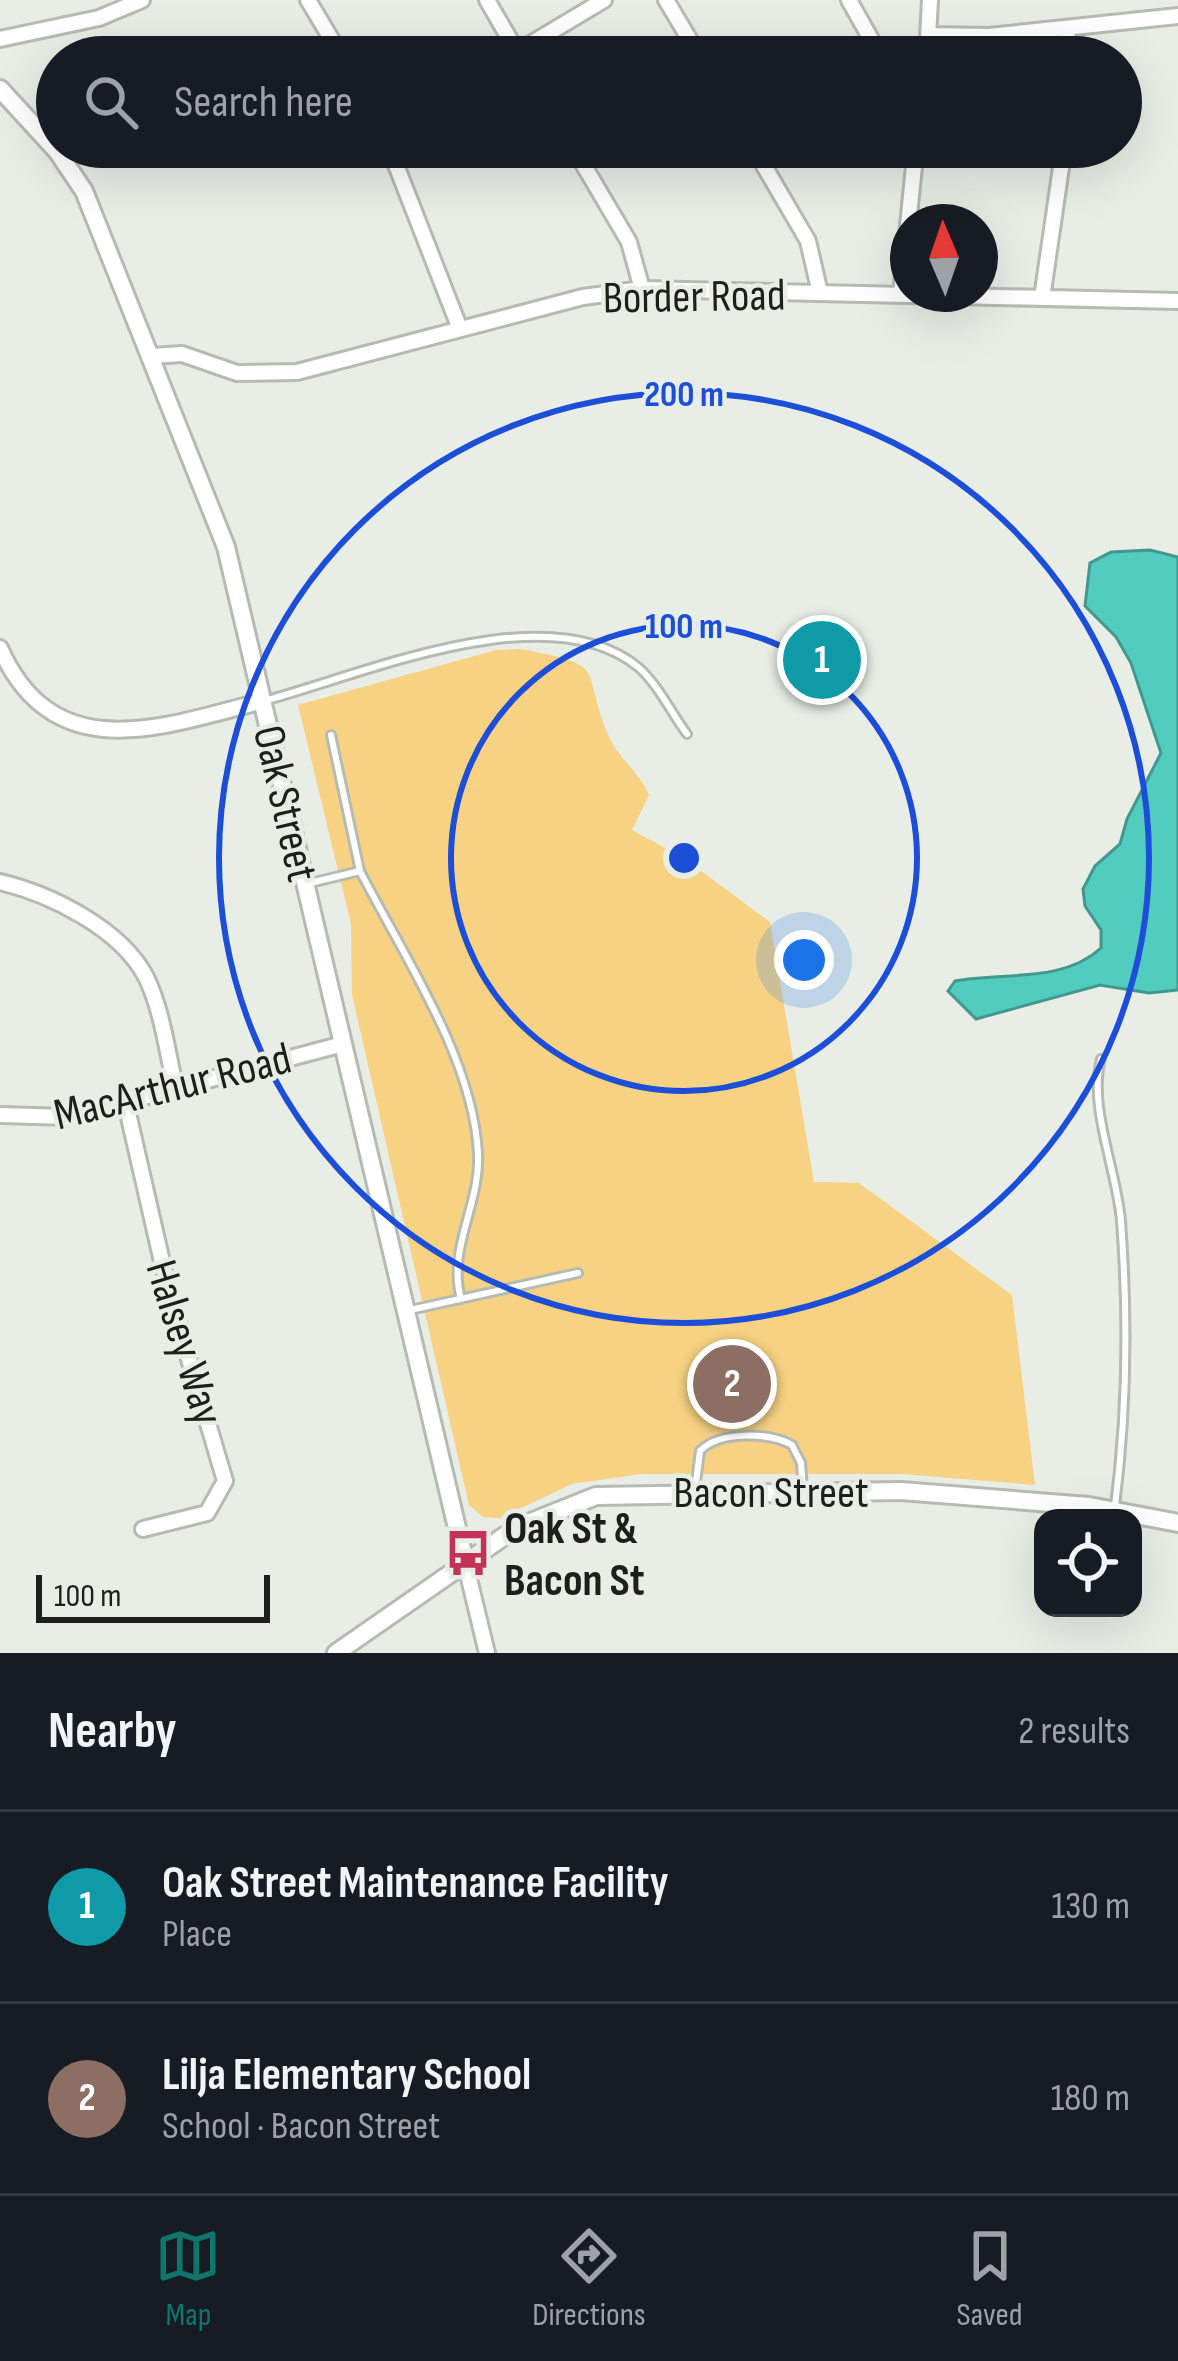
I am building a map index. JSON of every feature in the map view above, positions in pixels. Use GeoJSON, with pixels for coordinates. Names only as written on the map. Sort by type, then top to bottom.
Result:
{"type":"FeatureCollection","features":[{"type":"Feature","properties":{"kind":"street"},"geometry":{"type":"LineString","coordinates":[[0,39],[99,18],[142,0]]}},
{"type":"Feature","properties":{"kind":"street"},"geometry":{"type":"LineString","coordinates":[[308,0],[329,36]]}},
{"type":"Feature","properties":{"kind":"street"},"geometry":{"type":"LineString","coordinates":[[487,0],[508,36]]}},
{"type":"Feature","properties":{"kind":"street"},"geometry":{"type":"LineString","coordinates":[[547,36],[604,0]]}},
{"type":"Feature","properties":{"kind":"street"},"geometry":{"type":"LineString","coordinates":[[667,0],[688,36]]}},
{"type":"Feature","properties":{"kind":"street"},"geometry":{"type":"LineString","coordinates":[[849,0],[869,36]]}},
{"type":"Feature","properties":{"kind":"street"},"geometry":{"type":"LineString","coordinates":[[930,0],[929,35],[1171,17]]}},
{"type":"Feature","properties":{"kind":"street"},"geometry":{"type":"LineString","coordinates":[[1067,28],[1068,36]]}},
{"type":"Feature","properties":{"kind":"street","name":"Oak Street"},"geometry":{"type":"LineString","coordinates":[[0,89],[36,128]]}},
{"type":"Feature","properties":{"kind":"street","name":"Oak Street"},"geometry":{"type":"LineString","coordinates":[[68,168],[84,191],[216,516],[465,1562]]}},
{"type":"Feature","properties":{"kind":"street"},"geometry":{"type":"LineString","coordinates":[[397,168],[460,329]]}},
{"type":"Feature","properties":{"kind":"street"},"geometry":{"type":"LineString","coordinates":[[585,168],[635,256],[642,289]]}},
{"type":"Feature","properties":{"kind":"street"},"geometry":{"type":"LineString","coordinates":[[764,168],[808,242],[820,293]]}},
{"type":"Feature","properties":{"kind":"street"},"geometry":{"type":"LineString","coordinates":[[910,204],[914,168]]}},
{"type":"Feature","properties":{"kind":"street"},"geometry":{"type":"LineString","coordinates":[[1042,298],[1061,168]]}},
{"type":"Feature","properties":{"kind":"street","name":"Border Road"},"geometry":{"type":"LineString","coordinates":[[152,356],[182,354],[237,373],[277,374],[584,297],[642,289],[890,294]]}},
{"type":"Feature","properties":{"kind":"street","name":"Border Road"},"geometry":{"type":"LineString","coordinates":[[998,297],[1178,301]]}},
{"type":"Feature","properties":{"kind":"street"},"geometry":{"type":"LineString","coordinates":[[0,648],[34,698],[65,719],[104,731],[144,730],[263,701]]}},
{"type":"Feature","properties":{"kind":"street"},"geometry":{"type":"LineString","coordinates":[[0,882],[62,907],[110,936],[134,960],[152,992],[175,1086]]}},
{"type":"Feature","properties":{"kind":"street","name":"MacArthur Road"},"geometry":{"type":"LineString","coordinates":[[0,1115],[68,1117],[343,1044]]}},
{"type":"Feature","properties":{"kind":"street","name":"Halsey Way"},"geometry":{"type":"LineString","coordinates":[[125,1100],[167,1288],[225,1481],[207,1513],[142,1528]]}},
{"type":"Feature","properties":{"kind":"street","name":"Bacon Street"},"geometry":{"type":"LineString","coordinates":[[335,1653],[516,1528],[577,1500],[694,1490],[803,1490],[966,1494],[1114,1509]]}},
{"type":"Feature","properties":{"kind":"street","name":"Bacon Street"},"geometry":{"type":"LineString","coordinates":[[1142,1515],[1178,1523]]}},
{"type":"Feature","properties":{"kind":"street"},"geometry":{"type":"LineString","coordinates":[[465,1562],[487,1653]]}},
{"type":"Feature","properties":{"kind":"lane"},"geometry":{"type":"LineString","coordinates":[[263,701],[490,638],[537,635],[597,649],[638,667],[687,734]]}},
{"type":"Feature","properties":{"kind":"lane"},"geometry":{"type":"LineString","coordinates":[[331,735],[360,871],[427,996],[470,1098],[479,1175],[458,1257],[460,1299]]}},
{"type":"Feature","properties":{"kind":"lane"},"geometry":{"type":"LineString","coordinates":[[307,884],[360,871]]}},
{"type":"Feature","properties":{"kind":"lane"},"geometry":{"type":"LineString","coordinates":[[1101,1059],[1097,1101],[1114,1166],[1122,1250],[1123,1439],[1114,1509]]}},
{"type":"Feature","properties":{"kind":"lane"},"geometry":{"type":"LineString","coordinates":[[406,1311],[578,1273]]}},
{"type":"Feature","properties":{"kind":"lane"},"geometry":{"type":"LineString","coordinates":[[694,1490],[700,1450],[729,1438],[772,1438],[792,1445],[801,1462],[803,1490]]}},
{"type":"Feature","properties":{"kind":"shaded area"},"geometry":{"type":"Polygon","coordinates":[[[520,649],[569,660],[588,673],[610,739],[649,795],[632,830],[682,857],[770,922],[814,1182],[859,1183],[1012,1295],[1035,1485],[902,1474],[642,1474],[572,1484],[500,1518],[483,1517],[469,1505],[352,995],[351,924],[298,705],[496,650],[520,649]]]}},
{"type":"Feature","properties":{"kind":"water"},"geometry":{"type":"Polygon","coordinates":[[[1150,550],[1178,557],[1178,990],[1149,993],[1100,985],[976,1019],[948,991],[955,981],[1069,967],[1101,948],[1101,930],[1085,906],[1083,889],[1095,866],[1120,844],[1127,819],[1161,753],[1131,663],[1116,637],[1085,606],[1090,563],[1111,552],[1150,550]]]}},
{"type":"Feature","properties":{"kind":"place","name":"Oak Street Maintenance Facility"},"geometry":{"type":"Point","coordinates":[822,660]}},
{"type":"Feature","properties":{"kind":"place","name":"Lilja Elementary School"},"geometry":{"type":"Point","coordinates":[732,1384]}},
{"type":"Feature","properties":{"kind":"place","name":"Oak St & Bacon St"},"geometry":{"type":"Point","coordinates":[468,1553]}}]}
